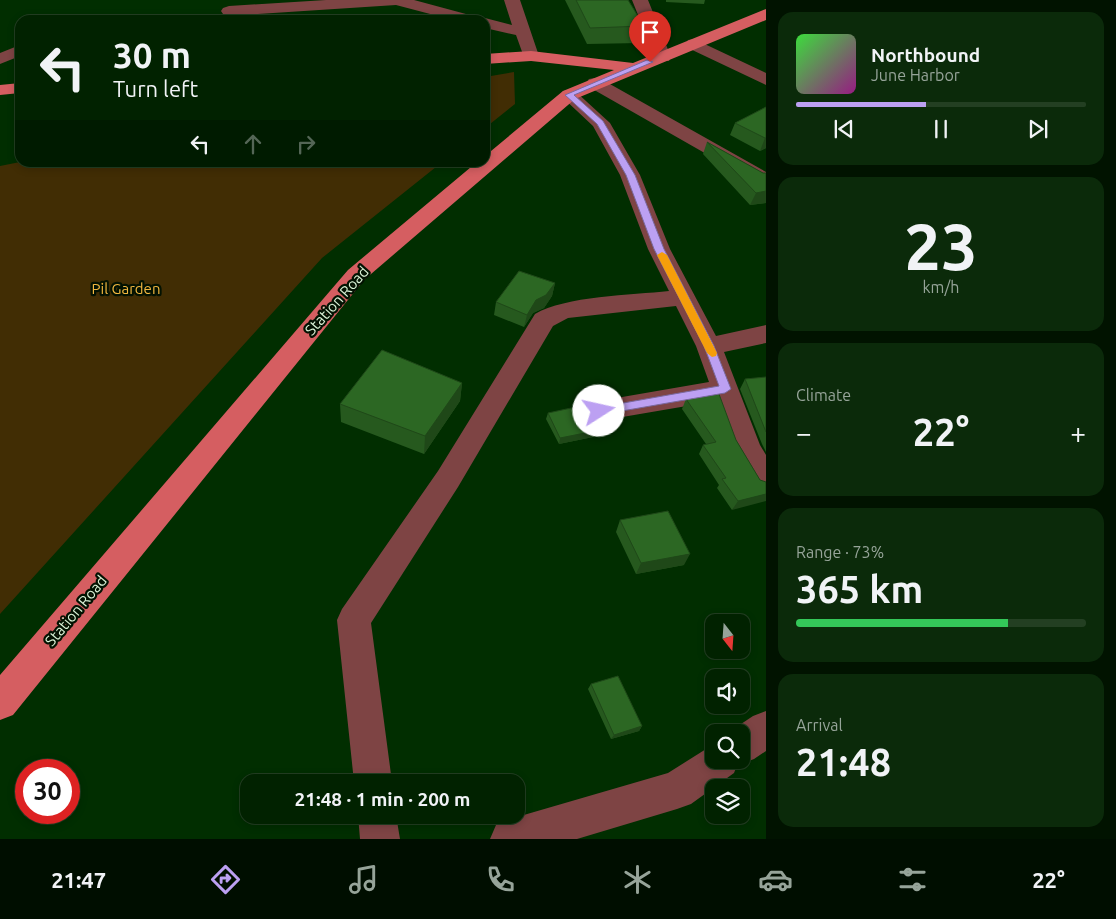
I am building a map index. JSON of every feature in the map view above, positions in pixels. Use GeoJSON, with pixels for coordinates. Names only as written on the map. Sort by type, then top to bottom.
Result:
{"type":"FeatureCollection","features":[{"type":"Feature","properties":{"kind":"main road","name":"Station Road"},"geometry":{"type":"LineString","coordinates":[[490,162],[569,95],[766,14]]}},
{"type":"Feature","properties":{"kind":"main road"},"geometry":{"type":"LineString","coordinates":[[490,59],[531,56],[637,67]]}},
{"type":"Feature","properties":{"kind":"main road"},"geometry":{"type":"LineString","coordinates":[[0,90],[15,88]]}},
{"type":"Feature","properties":{"kind":"main road","name":"Station Road"},"geometry":{"type":"LineString","coordinates":[[0,702],[356,275],[484,167]]}},
{"type":"Feature","properties":{"kind":"street"},"geometry":{"type":"LineString","coordinates":[[224,10],[396,0],[452,15]]}},
{"type":"Feature","properties":{"kind":"street"},"geometry":{"type":"LineString","coordinates":[[512,0],[531,56]]}},
{"type":"Feature","properties":{"kind":"street"},"geometry":{"type":"LineString","coordinates":[[640,0],[663,57]]}},
{"type":"Feature","properties":{"kind":"street"},"geometry":{"type":"LineString","coordinates":[[490,24],[523,32]]}},
{"type":"Feature","properties":{"kind":"street"},"geometry":{"type":"LineString","coordinates":[[694,44],[766,80]]}},
{"type":"Feature","properties":{"kind":"street"},"geometry":{"type":"LineString","coordinates":[[0,59],[15,52]]}},
{"type":"Feature","properties":{"kind":"street"},"geometry":{"type":"LineString","coordinates":[[595,83],[766,180]]}},
{"type":"Feature","properties":{"kind":"street"},"geometry":{"type":"LineString","coordinates":[[569,95],[600,122],[630,175],[659,249],[709,346],[747,448],[766,480]]}},
{"type":"Feature","properties":{"kind":"street"},"geometry":{"type":"LineString","coordinates":[[372,774],[354,620],[448,479],[544,320],[555,313],[568,310],[684,297]]}},
{"type":"Feature","properties":{"kind":"street"},"geometry":{"type":"LineString","coordinates":[[709,346],[763,340]]}},
{"type":"Feature","properties":{"kind":"street"},"geometry":{"type":"LineString","coordinates":[[599,411],[725,389]]}},
{"type":"Feature","properties":{"kind":"street"},"geometry":{"type":"LineString","coordinates":[[750,740],[766,729]]}},
{"type":"Feature","properties":{"kind":"street"},"geometry":{"type":"LineString","coordinates":[[510,839],[677,790],[708,769]]}},
{"type":"Feature","properties":{"kind":"street"},"geometry":{"type":"LineString","coordinates":[[378,824],[380,839]]}},
{"type":"Feature","properties":{"kind":"green space"},"geometry":{"type":"Polygon","coordinates":[[[514,72],[515,104],[490,124],[490,76],[514,72]]]}},
{"type":"Feature","properties":{"kind":"green space","name":"Pil Garden"},"geometry":{"type":"Polygon","coordinates":[[[15,163],[15,167],[436,167],[322,258],[0,614],[0,166],[15,163]]]}},
{"type":"Feature","properties":{"kind":"building"},"geometry":{"type":"Polygon","coordinates":[[[576,0],[628,0],[644,26],[590,28],[576,0]]]}},
{"type":"Feature","properties":{"kind":"building"},"geometry":{"type":"Polygon","coordinates":[[[766,107],[766,138],[735,123],[766,107]]]}},
{"type":"Feature","properties":{"kind":"building"},"geometry":{"type":"Polygon","coordinates":[[[707,142],[766,173],[766,191],[756,193],[707,142]]]}},
{"type":"Feature","properties":{"kind":"building"},"geometry":{"type":"Polygon","coordinates":[[[519,271],[555,283],[546,295],[536,300],[527,315],[496,302],[519,271]]]}},
{"type":"Feature","properties":{"kind":"building"},"geometry":{"type":"Polygon","coordinates":[[[382,350],[462,383],[425,436],[340,404],[382,350]]]}},
{"type":"Feature","properties":{"kind":"building"},"geometry":{"type":"Polygon","coordinates":[[[766,377],[766,432],[745,379],[766,377]]]}},
{"type":"Feature","properties":{"kind":"building"},"geometry":{"type":"Polygon","coordinates":[[[719,394],[736,440],[760,480],[766,482],[766,494],[738,501],[722,479],[726,478],[703,445],[716,442],[686,399],[719,394]]]}},
{"type":"Feature","properties":{"kind":"building"},"geometry":{"type":"Polygon","coordinates":[[[585,405],[600,430],[560,438],[548,413],[585,405]]]}},
{"type":"Feature","properties":{"kind":"building"},"geometry":{"type":"Polygon","coordinates":[[[668,511],[690,554],[641,563],[620,520],[668,511]]]}},
{"type":"Feature","properties":{"kind":"building"},"geometry":{"type":"Polygon","coordinates":[[[618,676],[642,726],[614,735],[591,684],[618,676]]]}},
{"type":"Feature","properties":{"kind":"slow traffic"},"geometry":{"type":"LineString","coordinates":[[662,255],[712,353]]}},
{"type":"Feature","properties":{"kind":"route"},"geometry":{"type":"LineString","coordinates":[[599,411],[725,389],[709,346],[659,249],[630,175],[600,122],[569,95],[650,62]]}}]}
